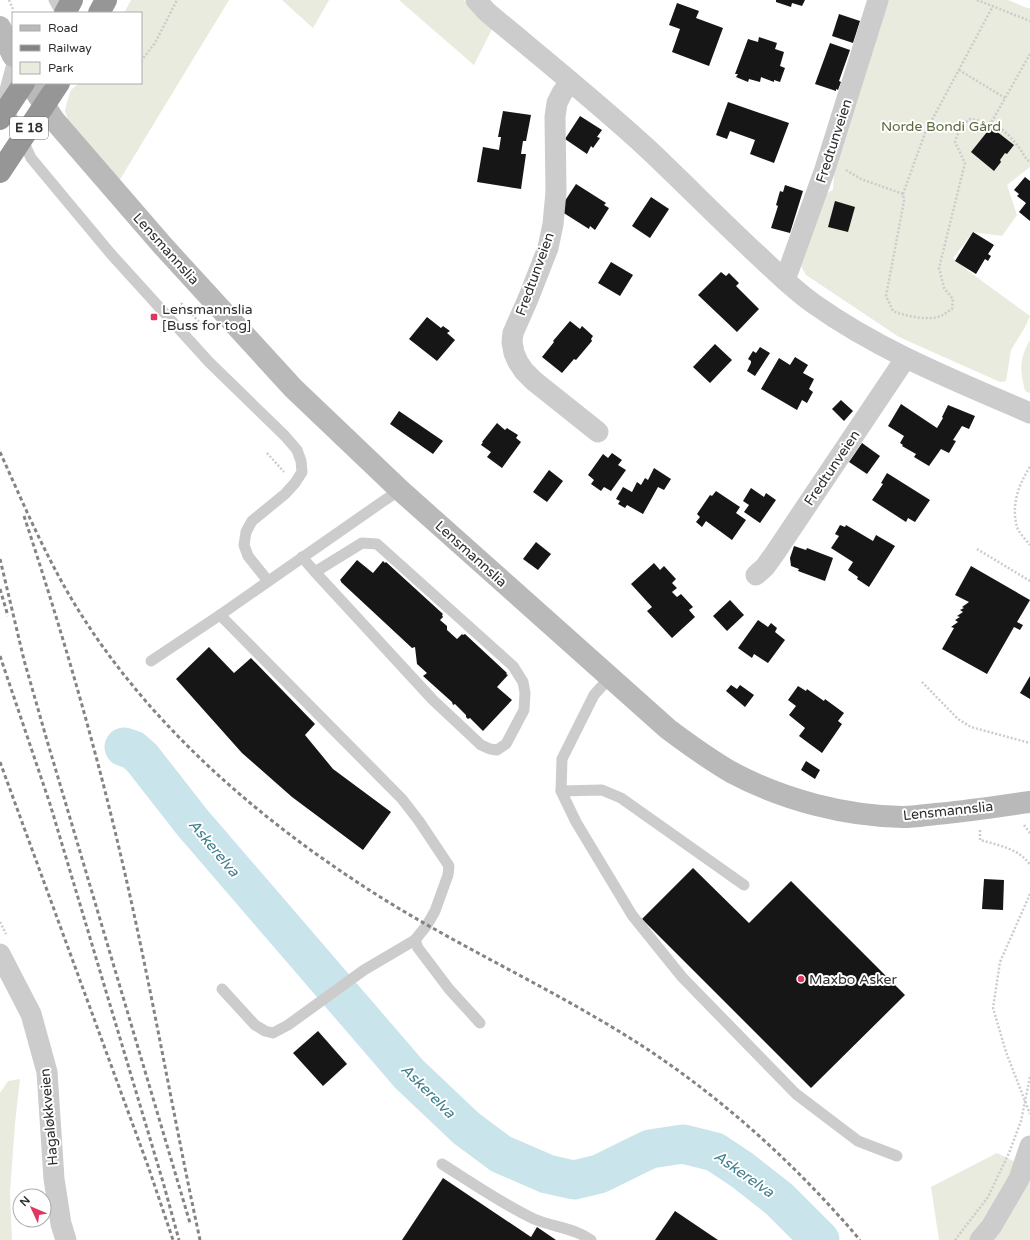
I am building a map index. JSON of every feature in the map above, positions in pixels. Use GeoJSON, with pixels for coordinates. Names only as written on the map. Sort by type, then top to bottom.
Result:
{"type":"FeatureCollection","features":[{"type":"Feature","properties":{"kind":"highway"},"geometry":{"type":"LineString","coordinates":[[66,12],[72,0]]}},
{"type":"Feature","properties":{"kind":"highway"},"geometry":{"type":"LineString","coordinates":[[100,12],[106,0]]}},
{"type":"Feature","properties":{"kind":"highway","name":"E 18"},"geometry":{"type":"LineString","coordinates":[[0,119],[23,84]]}},
{"type":"Feature","properties":{"kind":"highway","name":"E 18"},"geometry":{"type":"LineString","coordinates":[[0,172],[58,84]]}},
{"type":"Feature","properties":{"kind":"street","name":"Fredtunveien"},"geometry":{"type":"LineString","coordinates":[[785,280],[825,168],[878,0]]}},
{"type":"Feature","properties":{"kind":"street"},"geometry":{"type":"LineString","coordinates":[[487,4],[570,82],[648,149],[785,280],[812,303],[850,328],[905,359],[1030,413]]}},
{"type":"Feature","properties":{"kind":"street"},"geometry":{"type":"LineString","coordinates":[[0,27],[12,56]]}},
{"type":"Feature","properties":{"kind":"street"},"geometry":{"type":"LineString","coordinates":[[0,42],[12,57]]}},
{"type":"Feature","properties":{"kind":"street","name":"Fredtunveien"},"geometry":{"type":"LineString","coordinates":[[570,82],[557,103],[555,117],[556,192],[553,224],[548,248],[513,332],[512,342],[514,353],[524,371],[534,381],[598,432]]}},
{"type":"Feature","properties":{"kind":"street","name":"Lensmannslia"},"geometry":{"type":"LineString","coordinates":[[31,84],[54,120],[164,246],[293,388],[400,490],[668,729],[698,752],[732,772],[774,791],[817,805],[864,814],[904,817],[957,812],[1030,802]]}},
{"type":"Feature","properties":{"kind":"street","name":"Fredtunveien"},"geometry":{"type":"LineString","coordinates":[[756,574],[765,567],[775,554],[905,359]]}},
{"type":"Feature","properties":{"kind":"street","name":"Hagaløkkveien"},"geometry":{"type":"LineString","coordinates":[[0,954],[32,1014],[47,1072],[54,1179],[61,1224],[66,1240]]}},
{"type":"Feature","properties":{"kind":"street"},"geometry":{"type":"LineString","coordinates":[[980,1240],[991,1227],[1019,1179],[1030,1146]]}},
{"type":"Feature","properties":{"kind":"lane"},"geometry":{"type":"LineString","coordinates":[[54,0],[60,12]]}},
{"type":"Feature","properties":{"kind":"lane"},"geometry":{"type":"LineString","coordinates":[[12,62],[3,97],[31,158],[111,254],[209,362],[285,436],[297,450],[301,461],[302,472],[285,494],[252,521],[246,532],[244,544],[248,556],[268,581]]}},
{"type":"Feature","properties":{"kind":"lane"},"geometry":{"type":"LineString","coordinates":[[151,661],[400,490]]}},
{"type":"Feature","properties":{"kind":"lane"},"geometry":{"type":"LineString","coordinates":[[302,558],[433,700],[481,745],[497,750],[506,744],[524,710],[525,693],[523,682],[513,666],[377,544],[362,543],[315,572]]}},
{"type":"Feature","properties":{"kind":"lane"},"geometry":{"type":"LineString","coordinates":[[220,615],[402,799],[419,821],[449,866],[448,875],[435,911],[427,925],[415,940],[364,970],[288,1024],[273,1032],[265,1031],[255,1025],[222,990]]}},
{"type":"Feature","properties":{"kind":"lane"},"geometry":{"type":"LineString","coordinates":[[610,677],[594,696],[562,759],[561,791],[576,822],[632,915],[682,977],[796,1094],[858,1141],[897,1156]]}},
{"type":"Feature","properties":{"kind":"lane"},"geometry":{"type":"LineString","coordinates":[[561,791],[602,790],[621,798],[744,885]]}},
{"type":"Feature","properties":{"kind":"lane"},"geometry":{"type":"LineString","coordinates":[[415,940],[418,948],[449,989],[480,1023]]}},
{"type":"Feature","properties":{"kind":"lane"},"geometry":{"type":"LineString","coordinates":[[442,1164],[516,1210],[541,1221],[574,1230],[591,1240]]}},
{"type":"Feature","properties":{"kind":"path"},"geometry":{"type":"LineString","coordinates":[[142,60],[155,44],[177,0]]}},
{"type":"Feature","properties":{"kind":"path"},"geometry":{"type":"LineString","coordinates":[[977,0],[1030,21]]}},
{"type":"Feature","properties":{"kind":"path"},"geometry":{"type":"LineString","coordinates":[[993,6],[925,133],[903,194],[904,201],[886,296],[893,311],[903,315],[924,318],[940,316],[952,309],[953,299],[944,288],[939,268],[965,163],[955,142],[961,127],[970,119],[991,123],[1000,127],[1019,148],[1027,160],[1030,161]]}},
{"type":"Feature","properties":{"kind":"path"},"geometry":{"type":"LineString","coordinates":[[991,123],[1030,54]]}},
{"type":"Feature","properties":{"kind":"path"},"geometry":{"type":"LineString","coordinates":[[959,70],[1005,98]]}},
{"type":"Feature","properties":{"kind":"path"},"geometry":{"type":"LineString","coordinates":[[845,170],[861,179],[903,194]]}},
{"type":"Feature","properties":{"kind":"path"},"geometry":{"type":"LineString","coordinates":[[267,453],[295,483]]}},
{"type":"Feature","properties":{"kind":"path"},"geometry":{"type":"LineString","coordinates":[[1030,467],[1024,477],[1014,504],[1018,528],[1030,545]]}},
{"type":"Feature","properties":{"kind":"path"},"geometry":{"type":"LineString","coordinates":[[977,549],[1030,581]]}},
{"type":"Feature","properties":{"kind":"path"},"geometry":{"type":"LineString","coordinates":[[922,682],[958,719],[971,727],[1030,743]]}},
{"type":"Feature","properties":{"kind":"path"},"geometry":{"type":"LineString","coordinates":[[1022,823],[1030,833]]}},
{"type":"Feature","properties":{"kind":"path"},"geometry":{"type":"LineString","coordinates":[[980,828],[980,840],[1011,850],[1025,858],[1030,865]]}},
{"type":"Feature","properties":{"kind":"path"},"geometry":{"type":"LineString","coordinates":[[1030,894],[1000,962],[993,1008],[1006,1052],[1030,1114]]}},
{"type":"Feature","properties":{"kind":"path"},"geometry":{"type":"LineString","coordinates":[[955,1240],[988,1198],[1009,1153],[1021,1121],[1030,1078]]}},
{"type":"Feature","properties":{"kind":"green space"},"geometry":{"type":"Polygon","coordinates":[[[131,0],[229,0],[119,181],[68,120],[65,111],[71,90],[78,84],[142,84],[142,12],[125,12],[131,0]]]}},
{"type":"Feature","properties":{"kind":"green space"},"geometry":{"type":"Polygon","coordinates":[[[282,0],[329,0],[313,28],[282,0]]]}},
{"type":"Feature","properties":{"kind":"green space"},"geometry":{"type":"Polygon","coordinates":[[[399,0],[464,0],[492,29],[474,65],[399,0]]]}},
{"type":"Feature","properties":{"kind":"green space","name":"Norde Bondi Gård"},"geometry":{"type":"Polygon","coordinates":[[[888,0],[1008,0],[1030,8],[1030,167],[1007,185],[1017,215],[1002,236],[973,232],[953,258],[1030,316],[1011,350],[1006,381],[1000,382],[899,337],[806,275],[801,266],[824,195],[833,190],[835,161],[888,0]]]}},
{"type":"Feature","properties":{"kind":"green space"},"geometry":{"type":"Polygon","coordinates":[[[1030,340],[1030,393],[1025,391],[1021,371],[1022,359],[1030,340]]]}},
{"type":"Feature","properties":{"kind":"green space"},"geometry":{"type":"Polygon","coordinates":[[[20,1079],[10,1192],[12,1240],[0,1240],[0,1093],[8,1081],[20,1079]]]}},
{"type":"Feature","properties":{"kind":"green space"},"geometry":{"type":"Polygon","coordinates":[[[997,1153],[1030,1169],[1030,1240],[939,1240],[931,1187],[997,1153]]]}},
{"type":"Feature","properties":{"kind":"building"},"geometry":{"type":"Polygon","coordinates":[[[776,0],[805,0],[802,6],[792,3],[791,7],[776,2],[776,0]]]}},
{"type":"Feature","properties":{"kind":"building"},"geometry":{"type":"Polygon","coordinates":[[[677,3],[699,11],[696,18],[723,28],[709,66],[672,52],[680,29],[669,25],[677,3]]]}},
{"type":"Feature","properties":{"kind":"building"},"geometry":{"type":"Polygon","coordinates":[[[839,14],[860,21],[853,43],[832,36],[839,14]]]}},
{"type":"Feature","properties":{"kind":"building"},"geometry":{"type":"Polygon","coordinates":[[[759,37],[777,43],[775,49],[784,52],[780,66],[785,68],[780,82],[774,80],[774,82],[761,77],[760,82],[749,79],[748,82],[736,77],[738,74],[735,74],[748,39],[758,42],[759,37]]]}},
{"type":"Feature","properties":{"kind":"building"},"geometry":{"type":"Polygon","coordinates":[[[830,43],[850,50],[839,81],[841,82],[838,90],[836,89],[836,91],[815,84],[830,43]]]}},
{"type":"Feature","properties":{"kind":"building"},"geometry":{"type":"Polygon","coordinates":[[[728,102],[789,123],[774,163],[750,154],[755,140],[730,131],[727,139],[716,135],[728,102]]]}},
{"type":"Feature","properties":{"kind":"building"},"geometry":{"type":"Polygon","coordinates":[[[503,111],[531,115],[526,141],[523,141],[521,154],[526,154],[521,189],[477,182],[483,147],[499,150],[501,137],[498,137],[503,111]]]}},
{"type":"Feature","properties":{"kind":"building"},"geometry":{"type":"Polygon","coordinates":[[[580,116],[602,130],[597,137],[600,138],[593,148],[591,146],[587,154],[565,139],[580,116]]]}},
{"type":"Feature","properties":{"kind":"building"},"geometry":{"type":"Polygon","coordinates":[[[991,127],[1014,145],[1007,154],[1005,153],[1000,160],[1001,162],[994,171],[971,152],[991,127]]]}},
{"type":"Feature","properties":{"kind":"building"},"geometry":{"type":"Polygon","coordinates":[[[1025,177],[1030,181],[1030,221],[1019,212],[1026,203],[1017,196],[1019,194],[1014,190],[1025,177]]]}},
{"type":"Feature","properties":{"kind":"building"},"geometry":{"type":"Polygon","coordinates":[[[576,184],[606,203],[604,205],[609,208],[595,230],[590,226],[589,229],[559,210],[576,184]]]}},
{"type":"Feature","properties":{"kind":"building"},"geometry":{"type":"Polygon","coordinates":[[[785,185],[803,191],[790,233],[771,228],[778,206],[776,205],[780,191],[783,192],[785,185]]]}},
{"type":"Feature","properties":{"kind":"building"},"geometry":{"type":"Polygon","coordinates":[[[651,197],[669,209],[650,238],[632,226],[651,197]]]}},
{"type":"Feature","properties":{"kind":"building"},"geometry":{"type":"Polygon","coordinates":[[[835,201],[855,207],[848,232],[828,227],[835,201]]]}},
{"type":"Feature","properties":{"kind":"building"},"geometry":{"type":"Polygon","coordinates":[[[973,232],[994,245],[988,254],[991,256],[988,261],[985,259],[976,274],[955,261],[973,232]]]}},
{"type":"Feature","properties":{"kind":"building"},"geometry":{"type":"Polygon","coordinates":[[[611,262],[633,275],[620,296],[598,283],[611,262]]]}},
{"type":"Feature","properties":{"kind":"building"},"geometry":{"type":"Polygon","coordinates":[[[721,272],[726,276],[729,273],[739,283],[736,286],[759,309],[737,332],[698,295],[721,272]]]}},
{"type":"Feature","properties":{"kind":"building"},"geometry":{"type":"Polygon","coordinates":[[[427,317],[441,328],[443,326],[450,331],[447,333],[455,340],[437,361],[409,339],[427,317]]]}},
{"type":"Feature","properties":{"kind":"building"},"geometry":{"type":"Polygon","coordinates":[[[570,321],[580,329],[582,326],[593,336],[591,339],[592,341],[576,360],[574,359],[562,373],[542,357],[570,321]]]}},
{"type":"Feature","properties":{"kind":"building"},"geometry":{"type":"Polygon","coordinates":[[[715,344],[732,360],[710,383],[693,367],[715,344]]]}},
{"type":"Feature","properties":{"kind":"building"},"geometry":{"type":"Polygon","coordinates":[[[760,347],[770,353],[755,376],[747,371],[751,363],[748,359],[753,351],[756,353],[760,347]]]}},
{"type":"Feature","properties":{"kind":"building"},"geometry":{"type":"Polygon","coordinates":[[[795,357],[808,365],[803,373],[814,379],[809,389],[813,392],[807,403],[802,400],[797,410],[761,389],[779,358],[790,365],[795,357]]]}},
{"type":"Feature","properties":{"kind":"building"},"geometry":{"type":"Polygon","coordinates":[[[841,400],[853,411],[844,421],[832,409],[841,400]]]}},
{"type":"Feature","properties":{"kind":"building"},"geometry":{"type":"Polygon","coordinates":[[[901,404],[937,428],[948,405],[975,416],[969,429],[962,426],[953,440],[956,441],[949,453],[941,449],[929,466],[914,457],[916,454],[902,446],[903,445],[900,443],[904,436],[888,426],[901,404]]]}},
{"type":"Feature","properties":{"kind":"building"},"geometry":{"type":"Polygon","coordinates":[[[399,411],[443,441],[433,454],[390,424],[399,411]]]}},
{"type":"Feature","properties":{"kind":"building"},"geometry":{"type":"Polygon","coordinates":[[[497,423],[505,430],[507,428],[518,435],[516,438],[521,442],[502,468],[487,457],[491,452],[481,445],[497,423]]]}},
{"type":"Feature","properties":{"kind":"building"},"geometry":{"type":"Polygon","coordinates":[[[862,443],[880,456],[867,474],[849,462],[862,443]]]}},
{"type":"Feature","properties":{"kind":"building"},"geometry":{"type":"Polygon","coordinates":[[[612,453],[622,460],[618,465],[626,470],[611,491],[604,487],[601,491],[591,484],[594,480],[588,475],[603,454],[608,458],[612,453]]]}},
{"type":"Feature","properties":{"kind":"building"},"geometry":{"type":"Polygon","coordinates":[[[654,468],[671,479],[664,490],[658,487],[643,514],[627,505],[625,508],[618,504],[620,501],[616,499],[623,487],[632,492],[637,482],[641,485],[645,478],[648,480],[654,468]]]}},
{"type":"Feature","properties":{"kind":"building"},"geometry":{"type":"Polygon","coordinates":[[[549,470],[563,481],[547,502],[533,492],[549,470]]]}},
{"type":"Feature","properties":{"kind":"building"},"geometry":{"type":"Polygon","coordinates":[[[887,473],[930,500],[915,522],[908,518],[906,522],[872,500],[883,484],[881,483],[887,473]]]}},
{"type":"Feature","properties":{"kind":"building"},"geometry":{"type":"Polygon","coordinates":[[[751,488],[764,497],[766,493],[776,500],[760,523],[744,512],[749,505],[743,501],[751,488]]]}},
{"type":"Feature","properties":{"kind":"building"},"geometry":{"type":"Polygon","coordinates":[[[716,491],[740,507],[736,513],[746,520],[732,540],[706,521],[702,527],[696,522],[700,517],[697,514],[710,495],[712,496],[716,491]]]}},
{"type":"Feature","properties":{"kind":"building"},"geometry":{"type":"Polygon","coordinates":[[[840,525],[845,527],[846,525],[873,541],[876,535],[895,546],[869,587],[857,579],[858,577],[848,570],[853,562],[831,548],[839,536],[835,534],[840,525]]]}},
{"type":"Feature","properties":{"kind":"building"},"geometry":{"type":"Polygon","coordinates":[[[536,542],[551,554],[538,570],[523,559],[536,542]]]}},
{"type":"Feature","properties":{"kind":"building"},"geometry":{"type":"Polygon","coordinates":[[[794,546],[806,550],[807,548],[833,558],[825,581],[798,571],[799,569],[791,566],[790,558],[794,546]]]}},
{"type":"Feature","properties":{"kind":"building"},"geometry":{"type":"Polygon","coordinates":[[[357,560],[373,573],[383,561],[385,563],[386,562],[443,614],[443,617],[440,620],[447,626],[447,630],[457,639],[462,634],[465,634],[507,673],[506,674],[508,675],[497,687],[512,700],[483,731],[470,718],[468,719],[455,704],[453,705],[452,702],[423,676],[427,673],[417,664],[415,647],[412,648],[341,582],[340,580],[357,560]]]}},
{"type":"Feature","properties":{"kind":"building"},"geometry":{"type":"Polygon","coordinates":[[[654,563],[660,570],[664,566],[676,579],[672,583],[677,588],[672,592],[677,597],[681,594],[693,607],[689,610],[695,617],[672,638],[647,611],[652,607],[631,584],[654,563]]]}},
{"type":"Feature","properties":{"kind":"building"},"geometry":{"type":"Polygon","coordinates":[[[971,566],[1030,600],[1017,622],[1023,625],[1020,630],[1014,627],[987,674],[942,649],[954,628],[951,627],[958,622],[955,620],[960,617],[957,616],[963,612],[960,610],[969,602],[955,595],[971,566]]]}},
{"type":"Feature","properties":{"kind":"building"},"geometry":{"type":"Polygon","coordinates":[[[730,600],[744,615],[727,631],[713,616],[730,600]]]}},
{"type":"Feature","properties":{"kind":"building"},"geometry":{"type":"Polygon","coordinates":[[[758,620],[768,627],[771,623],[777,628],[775,632],[785,640],[768,663],[754,654],[752,658],[738,648],[758,620]]]}},
{"type":"Feature","properties":{"kind":"building"},"geometry":{"type":"Polygon","coordinates":[[[209,647],[234,673],[251,658],[315,724],[305,735],[333,769],[391,812],[363,850],[292,797],[242,753],[176,679],[209,647]]]}},
{"type":"Feature","properties":{"kind":"building"},"geometry":{"type":"Polygon","coordinates":[[[1030,676],[1030,699],[1020,693],[1030,676]]]}},
{"type":"Feature","properties":{"kind":"building"},"geometry":{"type":"Polygon","coordinates":[[[731,685],[737,689],[740,685],[754,695],[745,707],[726,691],[731,685]]]}},
{"type":"Feature","properties":{"kind":"building"},"geometry":{"type":"Polygon","coordinates":[[[798,686],[806,691],[807,689],[824,701],[825,699],[844,713],[838,721],[842,724],[822,753],[799,736],[805,728],[789,715],[796,706],[788,700],[798,686]]]}},
{"type":"Feature","properties":{"kind":"building"},"geometry":{"type":"Polygon","coordinates":[[[806,761],[820,770],[815,779],[801,770],[806,761]]]}},
{"type":"Feature","properties":{"kind":"building"},"geometry":{"type":"Polygon","coordinates":[[[693,868],[749,923],[791,881],[905,995],[811,1088],[642,919],[693,868]]]}},
{"type":"Feature","properties":{"kind":"building"},"geometry":{"type":"Polygon","coordinates":[[[984,879],[1004,880],[1003,910],[982,909],[984,879]]]}},
{"type":"Feature","properties":{"kind":"building"},"geometry":{"type":"Polygon","coordinates":[[[318,1031],[347,1064],[323,1086],[293,1053],[318,1031]]]}},
{"type":"Feature","properties":{"kind":"building"},"geometry":{"type":"Polygon","coordinates":[[[443,1178],[531,1237],[537,1227],[556,1240],[402,1240],[443,1178]]]}},
{"type":"Feature","properties":{"kind":"building"},"geometry":{"type":"Polygon","coordinates":[[[675,1211],[718,1240],[655,1240],[675,1211]]]}},
{"type":"Feature","properties":{"kind":"waterway","name":"Askerelva"},"geometry":{"type":"LineString","coordinates":[[124,747],[133,750],[142,758],[192,822],[409,1074],[466,1128],[501,1154],[547,1174],[574,1180],[599,1174],[650,1149],[683,1144],[715,1152],[742,1170],[779,1199],[820,1240]]}},
{"type":"Feature","properties":{"kind":"railway"},"geometry":{"type":"LineString","coordinates":[[0,452],[26,510],[63,585],[101,645],[165,722],[200,758],[237,792],[276,824],[357,882],[428,926],[612,1027],[677,1069],[733,1113],[786,1161],[812,1187],[860,1240]]}},
{"type":"Feature","properties":{"kind":"railway"},"geometry":{"type":"LineString","coordinates":[[24,516],[78,690],[113,821],[143,959],[200,1240]]}},
{"type":"Feature","properties":{"kind":"railway"},"geometry":{"type":"LineString","coordinates":[[0,559],[24,660],[46,737],[190,1223]]}},
{"type":"Feature","properties":{"kind":"railway"},"geometry":{"type":"LineString","coordinates":[[0,589],[8,616]]}},
{"type":"Feature","properties":{"kind":"railway"},"geometry":{"type":"LineString","coordinates":[[0,656],[50,804],[179,1240]]}},
{"type":"Feature","properties":{"kind":"railway"},"geometry":{"type":"LineString","coordinates":[[0,762],[148,1166],[173,1240]]}},
{"type":"Feature","properties":{"kind":"place","name":"Lensmannslia [Buss for tog]"},"geometry":{"type":"Point","coordinates":[154,317]}},
{"type":"Feature","properties":{"kind":"place","name":"Maxbo Asker"},"geometry":{"type":"Point","coordinates":[801,979]}}]}
